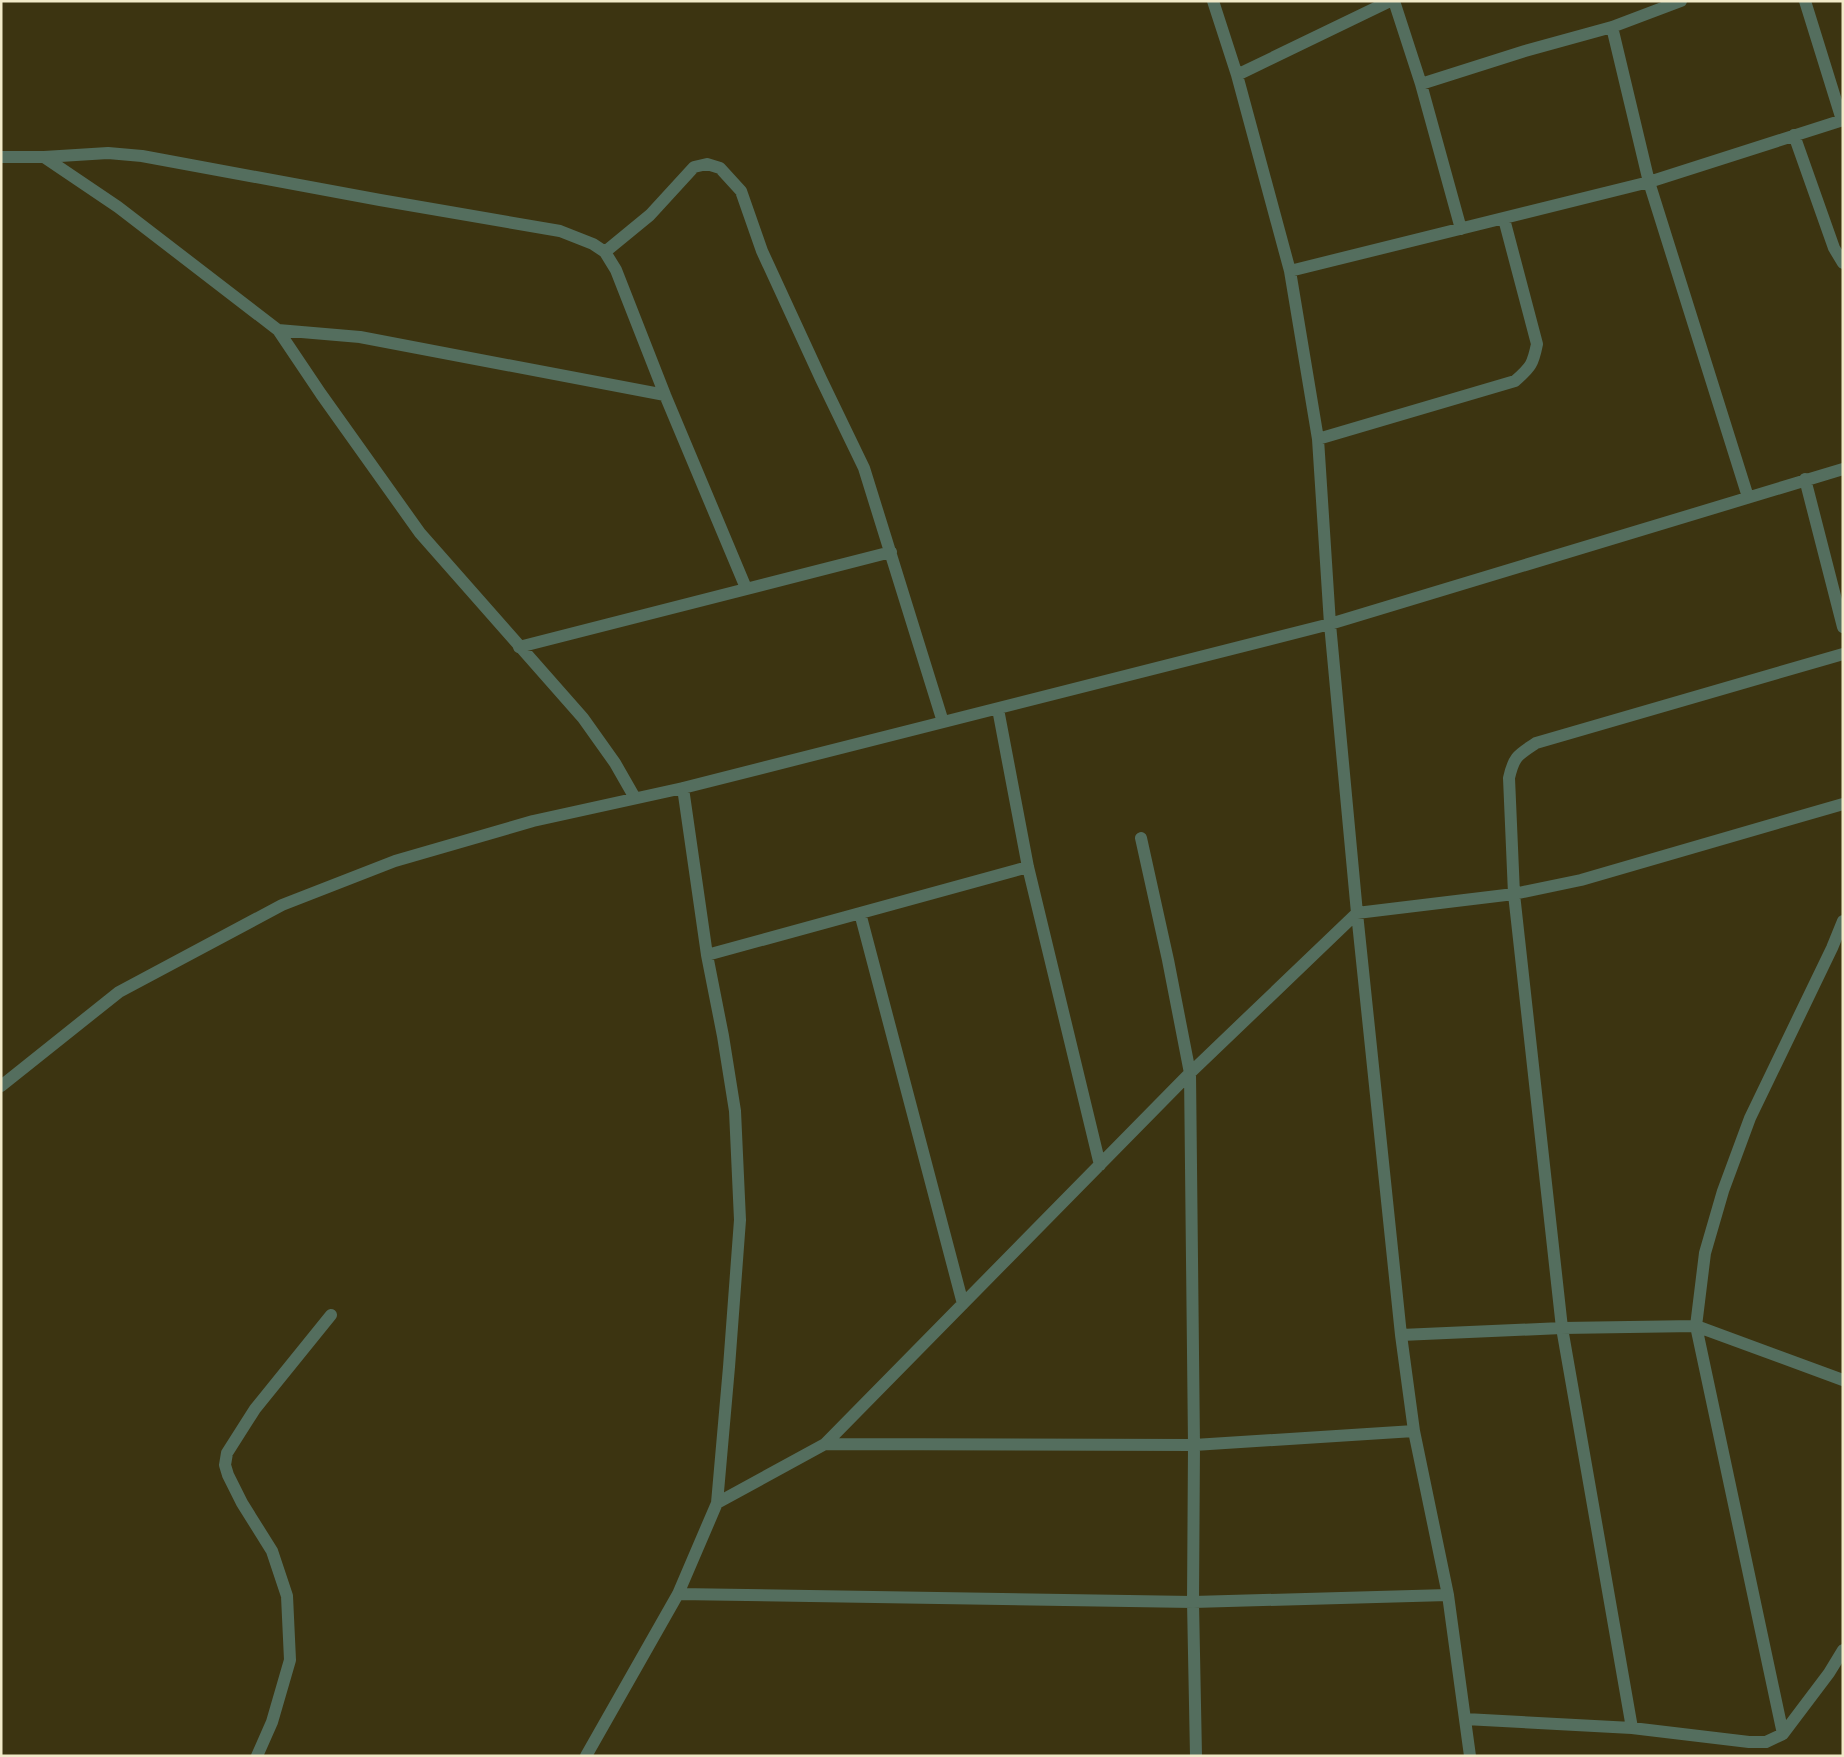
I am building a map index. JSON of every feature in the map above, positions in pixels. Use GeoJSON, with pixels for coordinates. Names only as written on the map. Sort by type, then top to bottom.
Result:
{"type":"FeatureCollection","features":[{"type":"Feature","properties":{"kind":"street"},"geometry":{"type":"LineString","coordinates":[[1213,1],[1237,75],[1290,271],[1318,439],[1330,624],[1357,913],[1401,1335],[1414,1431],[1448,1595],[1470,1756]]}},
{"type":"Feature","properties":{"kind":"street"},"geometry":{"type":"LineString","coordinates":[[1237,75],[1390,1]]}},
{"type":"Feature","properties":{"kind":"street"},"geometry":{"type":"LineString","coordinates":[[1394,1],[1421,84],[1461,229]]}},
{"type":"Feature","properties":{"kind":"street"},"geometry":{"type":"LineString","coordinates":[[1421,84],[1525,51],[1612,27],[1681,1]]}},
{"type":"Feature","properties":{"kind":"street"},"geometry":{"type":"LineString","coordinates":[[1290,271],[1649,182],[1842,120],[1805,1]]}},
{"type":"Feature","properties":{"kind":"street"},"geometry":{"type":"LineString","coordinates":[[1612,27],[1649,182],[1748,497]]}},
{"type":"Feature","properties":{"kind":"street"},"geometry":{"type":"LineString","coordinates":[[1794,135],[1834,248],[1843,263]]}},
{"type":"Feature","properties":{"kind":"street"},"geometry":{"type":"LineString","coordinates":[[1,157],[44,157],[108,153],[151,157],[380,200],[560,231],[593,244],[605,252],[616,270],[665,395],[746,588]]}},
{"type":"Feature","properties":{"kind":"street"},"geometry":{"type":"LineString","coordinates":[[44,157],[118,207],[278,330],[420,533],[583,718],[615,763],[635,798]]}},
{"type":"Feature","properties":{"kind":"street"},"geometry":{"type":"LineString","coordinates":[[605,252],[650,215],[694,168],[707,164],[720,168],[741,191],[762,251],[864,468],[942,722]]}},
{"type":"Feature","properties":{"kind":"street"},"geometry":{"type":"LineString","coordinates":[[1318,439],[1515,381],[1533,363],[1537,344],[1504,219]]}},
{"type":"Feature","properties":{"kind":"street"},"geometry":{"type":"LineString","coordinates":[[278,330],[360,338],[665,395]]}},
{"type":"Feature","properties":{"kind":"street"},"geometry":{"type":"LineString","coordinates":[[1,1086],[119,992],[282,906],[395,862],[534,821],[684,788],[1330,624],[1843,468]]}},
{"type":"Feature","properties":{"kind":"street"},"geometry":{"type":"LineString","coordinates":[[1805,479],[1843,627]]}},
{"type":"Feature","properties":{"kind":"street"},"geometry":{"type":"LineString","coordinates":[[519,647],[891,552]]}},
{"type":"Feature","properties":{"kind":"street"},"geometry":{"type":"LineString","coordinates":[[1632,1728],[1562,1328],[1514,894],[1509,778],[1513,762],[1520,753],[1536,743],[1843,654]]}},
{"type":"Feature","properties":{"kind":"street"},"geometry":{"type":"LineString","coordinates":[[998,708],[1028,866],[1100,1165]]}},
{"type":"Feature","properties":{"kind":"street"},"geometry":{"type":"LineString","coordinates":[[586,1756],[678,1594],[716,1503],[730,1357],[740,1220],[735,1111],[707,954],[684,788]]}},
{"type":"Feature","properties":{"kind":"street"},"geometry":{"type":"LineString","coordinates":[[716,1503],[825,1444],[1190,1073],[1357,913],[1514,894],[1581,880],[1843,804]]}},
{"type":"Feature","properties":{"kind":"street"},"geometry":{"type":"LineString","coordinates":[[1141,838],[1168,960],[1190,1073],[1194,1445],[1193,1602],[1196,1756]]}},
{"type":"Feature","properties":{"kind":"street"},"geometry":{"type":"LineString","coordinates":[[707,954],[1028,866]]}},
{"type":"Feature","properties":{"kind":"street"},"geometry":{"type":"LineString","coordinates":[[860,913],[963,1304]]}},
{"type":"Feature","properties":{"kind":"street"},"geometry":{"type":"LineString","coordinates":[[1783,1734],[1696,1326],[1705,1253],[1723,1191],[1750,1118],[1832,948],[1843,921]]}},
{"type":"Feature","properties":{"kind":"street"},"geometry":{"type":"LineString","coordinates":[[257,1756],[272,1722],[290,1660],[287,1596],[272,1551],[238,1496],[228,1475],[225,1465],[227,1453],[254,1409],[331,1315]]}},
{"type":"Feature","properties":{"kind":"street"},"geometry":{"type":"LineString","coordinates":[[1401,1335],[1562,1328],[1696,1326],[1843,1380]]}},
{"type":"Feature","properties":{"kind":"street"},"geometry":{"type":"LineString","coordinates":[[825,1444],[1194,1445],[1414,1431]]}},
{"type":"Feature","properties":{"kind":"street"},"geometry":{"type":"LineString","coordinates":[[678,1594],[1193,1602],[1448,1595]]}},
{"type":"Feature","properties":{"kind":"street"},"geometry":{"type":"LineString","coordinates":[[1465,1719],[1632,1728],[1749,1742],[1766,1742],[1783,1734],[1830,1673],[1843,1650]]}}]}
